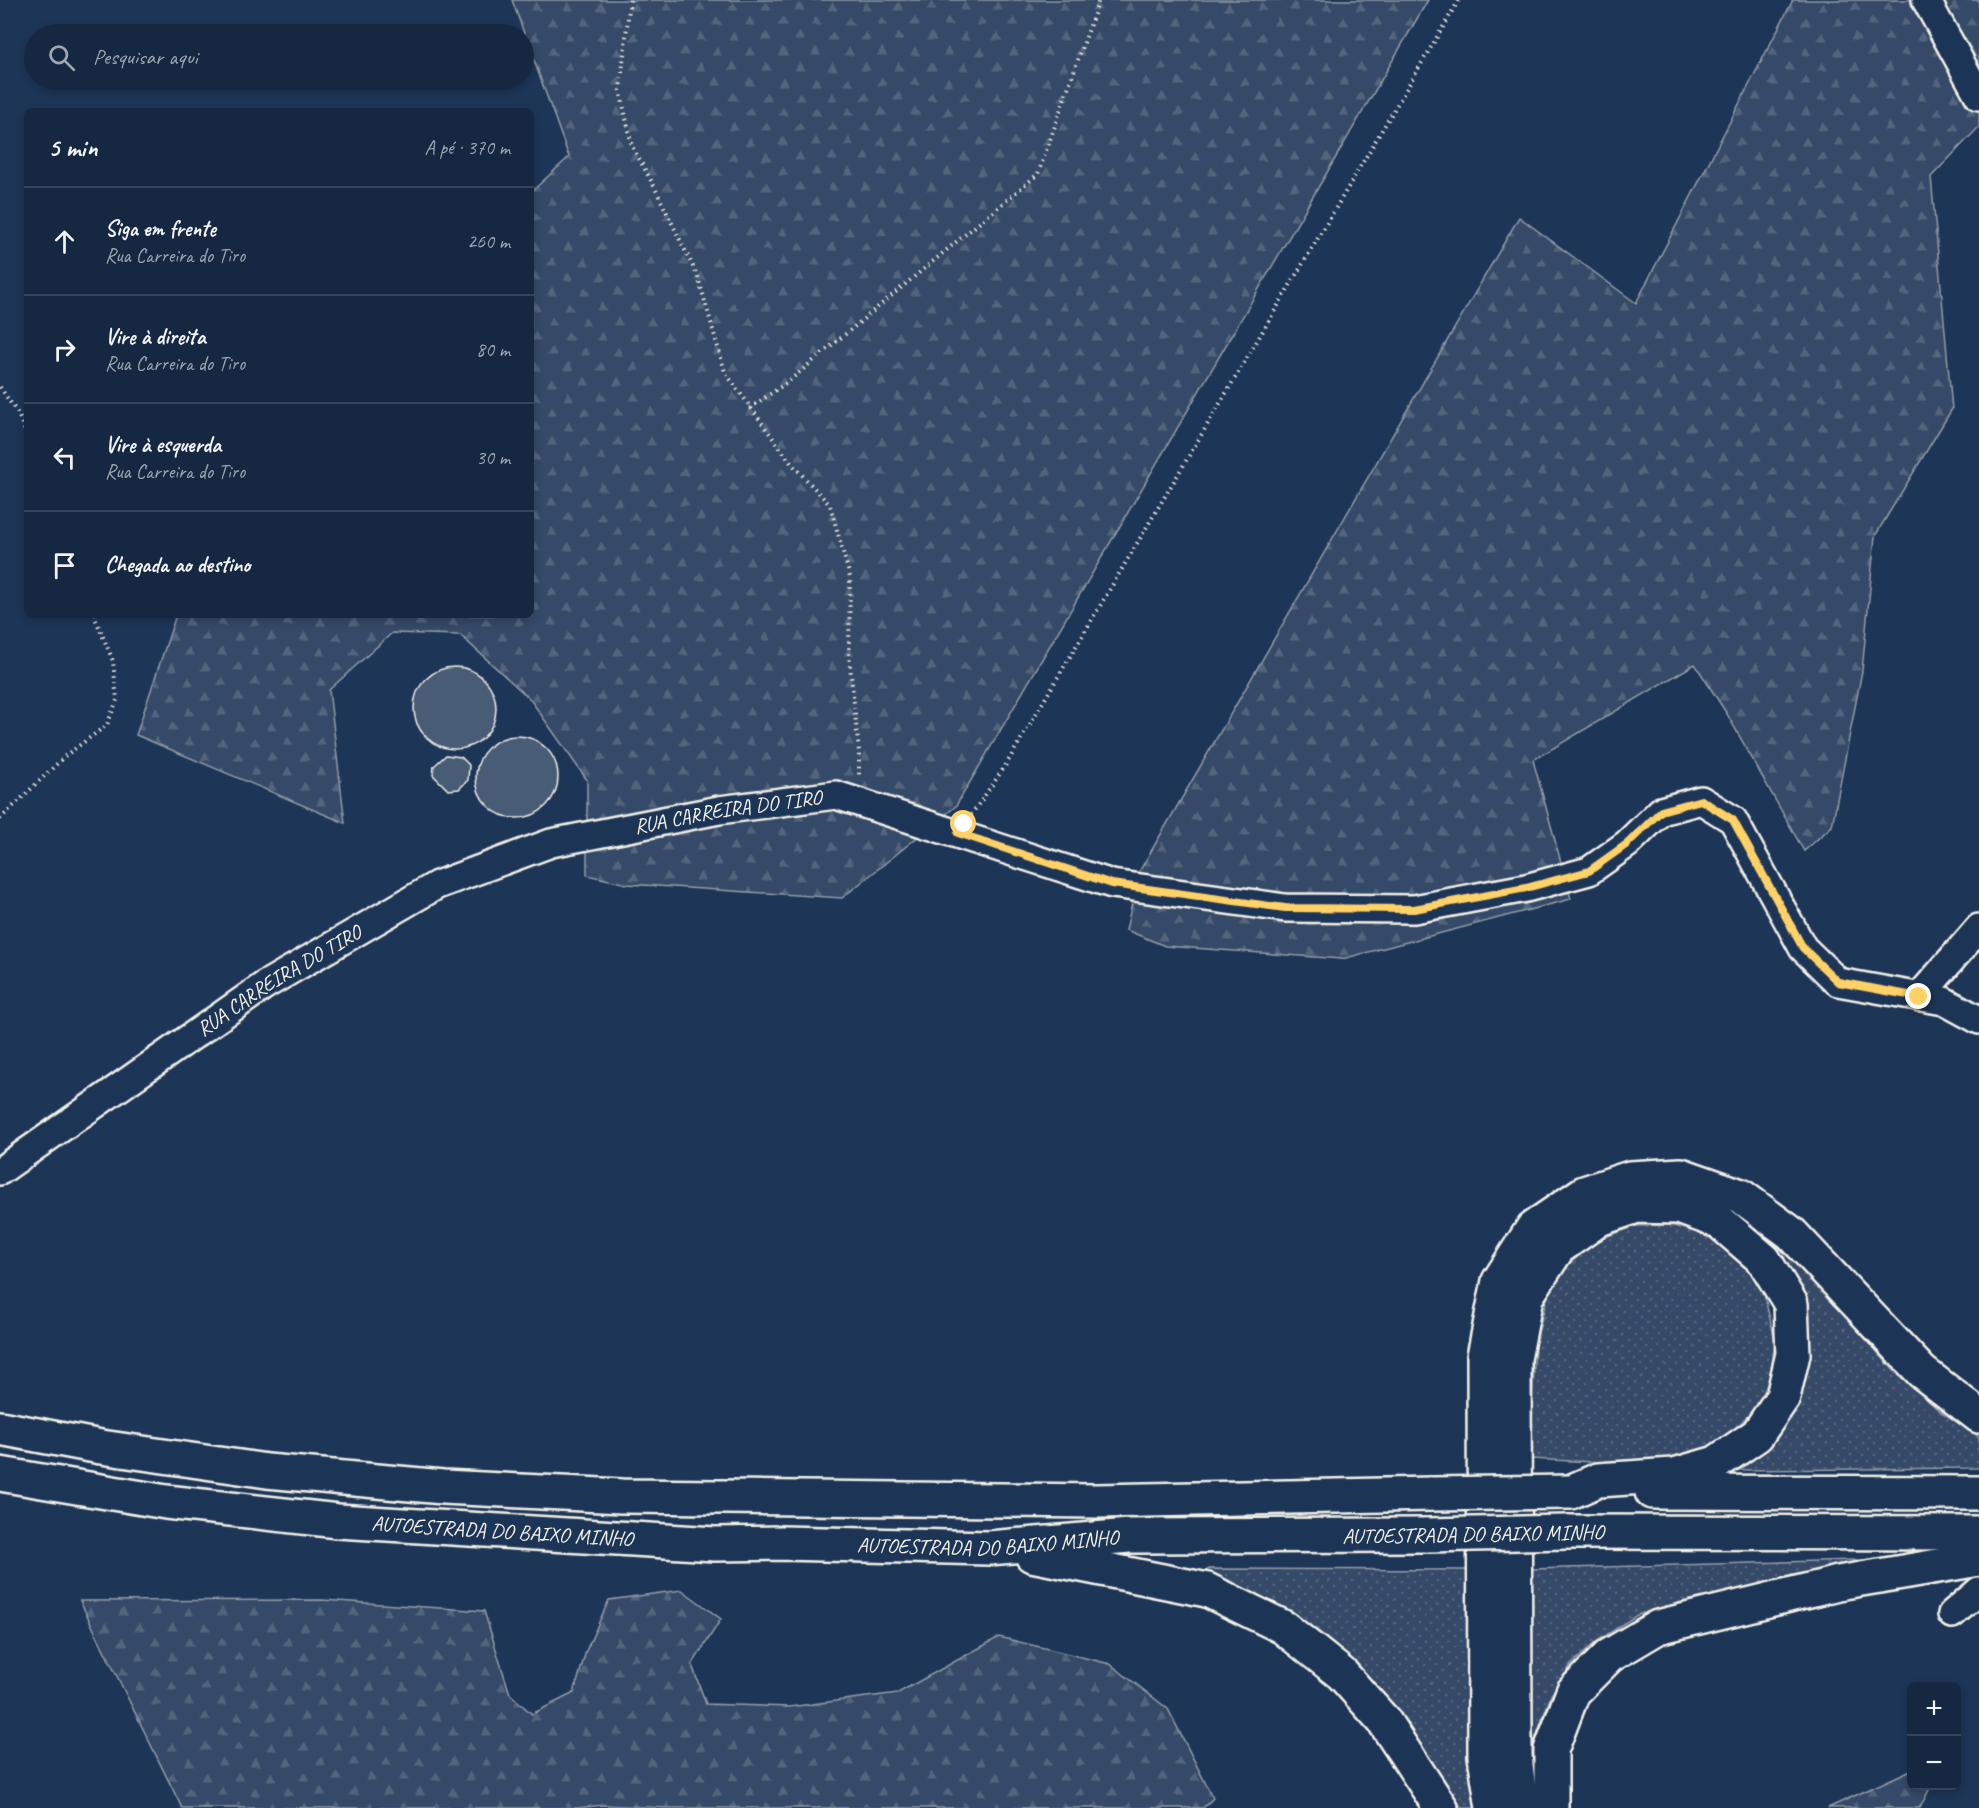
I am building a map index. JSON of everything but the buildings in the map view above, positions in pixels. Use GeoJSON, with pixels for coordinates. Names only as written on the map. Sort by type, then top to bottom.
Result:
{"type":"FeatureCollection","features":[{"type":"Feature","properties":{"kind":"highway"},"geometry":{"type":"LineString","coordinates":[[1493,1808],[1485,1756],[1484,1356],[1499,1281],[1533,1228],[1584,1193],[1630,1178],[1681,1175],[1741,1196],[1791,1233],[1922,1372],[1979,1416]]}},
{"type":"Feature","properties":{"kind":"highway"},"geometry":{"type":"LineString","coordinates":[[1521,1808],[1515,1756],[1514,1359],[1526,1297],[1558,1248],[1599,1219],[1637,1206],[1679,1208],[1720,1221],[1764,1260],[1791,1304],[1793,1354],[1783,1397],[1757,1435],[1716,1463],[1674,1475],[1598,1480],[1570,1492]]}},
{"type":"Feature","properties":{"kind":"highway","name":"AUTOESTRADA DO BAIXO MINHO"},"geometry":{"type":"LineString","coordinates":[[0,1428],[101,1447],[267,1471],[443,1487],[622,1496],[1097,1501],[1570,1492],[1979,1493]]}},
{"type":"Feature","properties":{"kind":"highway","name":"AUTOESTRADA DO BAIXO MINHO"},"geometry":{"type":"LineString","coordinates":[[0,1474],[166,1502],[338,1521],[703,1544],[794,1543],[989,1548],[1129,1536],[1568,1532],[1979,1533]]}},
{"type":"Feature","properties":{"kind":"highway"},"geometry":{"type":"LineString","coordinates":[[989,1548],[1207,1590],[1283,1627],[1342,1674],[1384,1721],[1441,1808]]}},
{"type":"Feature","properties":{"kind":"highway"},"geometry":{"type":"LineString","coordinates":[[1551,1808],[1551,1750],[1573,1692],[1609,1656],[1658,1627],[1838,1583],[1979,1559]]}},
{"type":"Feature","properties":{"kind":"street"},"geometry":{"type":"LineString","coordinates":[[1926,0],[1979,96]]}},
{"type":"Feature","properties":{"kind":"street","name":"RUA CARREIRA DO TIRO"},"geometry":{"type":"LineString","coordinates":[[0,1171],[265,985],[437,885],[551,843],[719,810],[836,795],[1112,884],[1285,908],[1414,909],[1526,888],[1589,871],[1627,844],[1661,811],[1701,800],[1733,820],[1803,948],[1838,982],[1944,1001],[1979,1020]]}},
{"type":"Feature","properties":{"kind":"street"},"geometry":{"type":"LineString","coordinates":[[1919,997],[1979,928]]}},
{"type":"Feature","properties":{"kind":"street"},"geometry":{"type":"LineString","coordinates":[[1952,1614],[1979,1591]]}},
{"type":"Feature","properties":{"kind":"path"},"geometry":{"type":"LineString","coordinates":[[630,0],[620,90],[632,146],[698,277],[725,372],[790,463],[830,505],[850,577],[849,655],[859,752],[860,802]]}},
{"type":"Feature","properties":{"kind":"path"},"geometry":{"type":"LineString","coordinates":[[750,408],[789,381],[1038,174],[1099,0]]}},
{"type":"Feature","properties":{"kind":"path"},"geometry":{"type":"LineString","coordinates":[[958,833],[1004,768],[1459,0]]}},
{"type":"Feature","properties":{"kind":"path"},"geometry":{"type":"LineString","coordinates":[[0,387],[18,414],[24,429]]}},
{"type":"Feature","properties":{"kind":"path"},"geometry":{"type":"LineString","coordinates":[[0,819],[65,756],[106,725],[117,700],[113,661],[95,618]]}},
{"type":"Feature","properties":{"kind":"green space"},"geometry":{"type":"Polygon","coordinates":[[[512,0],[1428,0],[956,806],[842,898],[627,884],[587,875],[587,780],[530,699],[460,635],[392,633],[329,690],[345,823],[136,735],[175,618],[534,618],[534,189],[569,157],[534,61],[534,24],[521,24],[512,0]]]}},
{"type":"Feature","properties":{"kind":"green space"},"geometry":{"type":"Polygon","coordinates":[[[1793,0],[1979,0],[1979,127],[1931,177],[1952,409],[1875,536],[1862,671],[1832,826],[1804,851],[1727,714],[1695,664],[1533,760],[1571,899],[1342,959],[1165,946],[1126,930],[1139,872],[1519,217],[1636,303],[1793,0]]]}},
{"type":"Feature","properties":{"kind":"green space"},"geometry":{"type":"Polygon","coordinates":[[[1670,1225],[1709,1236],[1743,1260],[1764,1294],[1775,1340],[1771,1375],[1757,1407],[1726,1437],[1694,1456],[1657,1465],[1530,1459],[1535,1345],[1548,1294],[1568,1265],[1599,1239],[1636,1226],[1670,1225]]]}},
{"type":"Feature","properties":{"kind":"green space"},"geometry":{"type":"Polygon","coordinates":[[[1769,1238],[1810,1277],[1896,1373],[1940,1411],[1979,1437],[1979,1468],[1740,1470],[1767,1446],[1772,1438],[1802,1370],[1809,1338],[1808,1322],[1800,1292],[1769,1238]]]}},
{"type":"Feature","properties":{"kind":"green space"},"geometry":{"type":"Polygon","coordinates":[[[1893,1559],[1681,1602],[1637,1615],[1597,1641],[1571,1665],[1551,1695],[1534,1742],[1530,1728],[1530,1569],[1893,1559]]]}},
{"type":"Feature","properties":{"kind":"green space"},"geometry":{"type":"Polygon","coordinates":[[[1209,1569],[1470,1570],[1481,1808],[1462,1808],[1387,1703],[1354,1663],[1335,1645],[1290,1612],[1238,1586],[1203,1573],[1209,1569]]]}},
{"type":"Feature","properties":{"kind":"green space"},"geometry":{"type":"Polygon","coordinates":[[[682,1590],[721,1619],[692,1665],[706,1704],[789,1707],[898,1693],[999,1637],[1110,1664],[1168,1709],[1213,1798],[1203,1808],[666,1808],[604,1805],[577,1808],[182,1808],[80,1601],[322,1600],[484,1611],[510,1694],[532,1714],[574,1693],[586,1651],[609,1600],[682,1590]]]}},
{"type":"Feature","properties":{"kind":"green space"},"geometry":{"type":"Polygon","coordinates":[[[1907,1772],[1907,1790],[1929,1790],[1920,1808],[1828,1808],[1907,1772]]]}},
{"type":"Feature","properties":{"kind":"route"},"geometry":{"type":"LineString","coordinates":[[964,824],[958,833],[1112,884],[1285,908],[1414,909],[1526,888],[1589,871],[1627,844],[1661,811],[1701,800],[1733,820],[1803,948],[1838,982],[1919,997]]}}]}
